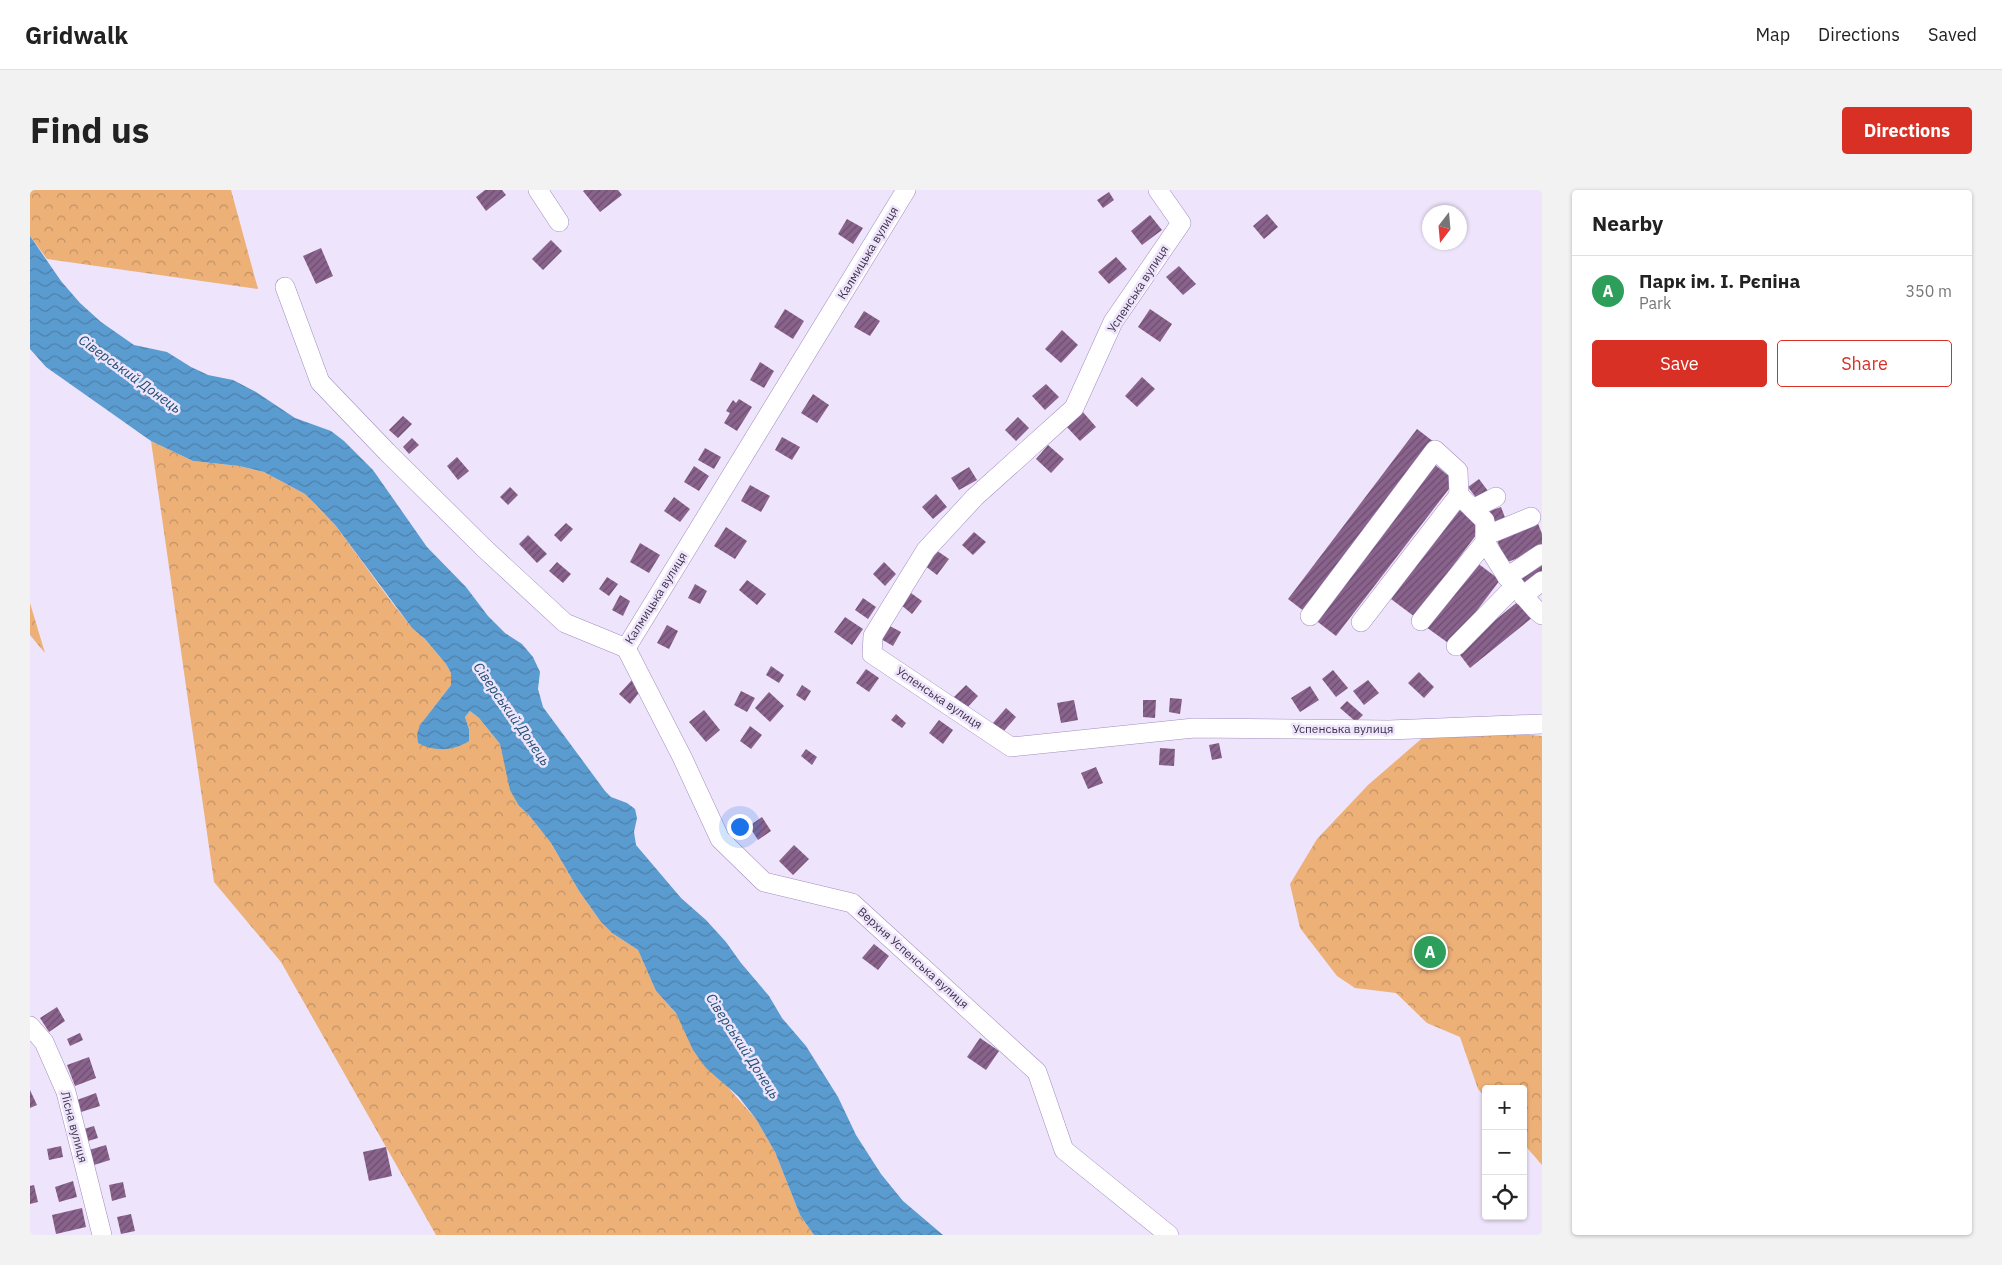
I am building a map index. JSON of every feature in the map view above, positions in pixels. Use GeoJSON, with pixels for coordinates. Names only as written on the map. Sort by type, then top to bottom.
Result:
{"type":"FeatureCollection","features":[{"type":"Feature","properties":{"kind":"street"},"geometry":{"type":"LineString","coordinates":[[538,190],[559,222]]}},
{"type":"Feature","properties":{"kind":"street","name":"Калмицька вулиця"},"geometry":{"type":"LineString","coordinates":[[285,287],[320,382],[471,535],[565,623],[626,648],[906,190]]}},
{"type":"Feature","properties":{"kind":"street","name":"Успенська вулиця"},"geometry":{"type":"LineString","coordinates":[[1158,190],[1181,223],[1114,322],[1074,408],[974,497],[926,550],[873,636],[872,654],[1011,747],[1194,728],[1389,730],[1542,724]]}},
{"type":"Feature","properties":{"kind":"street"},"geometry":{"type":"LineString","coordinates":[[1310,616],[1435,450],[1458,471],[1459,496],[1361,622]]}},
{"type":"Feature","properties":{"kind":"street"},"geometry":{"type":"LineString","coordinates":[[1459,496],[1485,521],[1485,539],[1515,586],[1542,615]]}},
{"type":"Feature","properties":{"kind":"street"},"geometry":{"type":"LineString","coordinates":[[1473,509],[1496,497]]}},
{"type":"Feature","properties":{"kind":"street"},"geometry":{"type":"LineString","coordinates":[[1421,621],[1485,539],[1531,517]]}},
{"type":"Feature","properties":{"kind":"street"},"geometry":{"type":"LineString","coordinates":[[1456,646],[1515,586],[1541,554]]}},
{"type":"Feature","properties":{"kind":"street"},"geometry":{"type":"LineString","coordinates":[[1515,586],[1542,581]]}},
{"type":"Feature","properties":{"kind":"street","name":"Верхня Успенська вулиця"},"geometry":{"type":"LineString","coordinates":[[626,648],[682,758],[720,839],[764,882],[852,904],[957,997],[1037,1072],[1064,1150],[1169,1235]]}},
{"type":"Feature","properties":{"kind":"street","name":"Лісна вулиця"},"geometry":{"type":"LineString","coordinates":[[30,1026],[44,1042],[66,1092],[102,1235]]}},
{"type":"Feature","properties":{"kind":"green space"},"geometry":{"type":"Polygon","coordinates":[[[30,190],[231,190],[258,289],[47,259],[30,236],[30,190]]]}},
{"type":"Feature","properties":{"kind":"green space"},"geometry":{"type":"Polygon","coordinates":[[[151,441],[193,461],[239,466],[264,472],[305,494],[336,526],[390,600],[412,628],[425,639],[446,664],[451,673],[451,685],[420,725],[469,729],[465,717],[470,711],[479,718],[500,744],[507,773],[519,806],[528,814],[551,843],[579,891],[601,922],[612,933],[638,950],[656,991],[676,1013],[684,1029],[724,1083],[756,1119],[775,1152],[800,1215],[814,1235],[436,1235],[281,962],[214,882],[151,441]]]}},
{"type":"Feature","properties":{"kind":"green space"},"geometry":{"type":"Polygon","coordinates":[[[30,603],[45,653],[30,635],[30,603]]]}},
{"type":"Feature","properties":{"kind":"green space"},"geometry":{"type":"Polygon","coordinates":[[[1435,727],[1542,736],[1542,1165],[1527,1148],[1527,1085],[1482,1085],[1482,1094],[1478,1089],[1460,1037],[1427,1023],[1396,993],[1355,988],[1337,976],[1300,928],[1290,884],[1317,839],[1368,785],[1435,727]]]}},
{"type":"Feature","properties":{"kind":"water","name":"Сіверський Донець"},"geometry":{"type":"Polygon","coordinates":[[[30,236],[61,281],[80,303],[101,322],[134,345],[167,352],[208,375],[233,380],[256,392],[295,418],[331,431],[344,441],[373,470],[427,547],[466,587],[488,616],[505,633],[522,644],[533,657],[540,672],[538,689],[543,707],[605,791],[611,797],[627,803],[635,809],[637,818],[634,832],[636,845],[681,898],[706,920],[726,942],[769,996],[782,1018],[806,1046],[838,1097],[856,1135],[881,1174],[903,1201],[943,1235],[814,1235],[800,1215],[775,1152],[756,1119],[738,1096],[706,1068],[693,1050],[676,1013],[656,991],[638,950],[612,933],[601,922],[579,891],[551,843],[528,814],[519,806],[510,790],[500,744],[479,718],[470,711],[465,717],[469,729],[469,741],[457,747],[444,749],[431,748],[418,743],[417,734],[420,725],[451,685],[451,673],[425,639],[412,628],[336,526],[305,494],[264,472],[239,466],[193,461],[151,441],[46,367],[30,349],[30,236]]]}},
{"type":"Feature","properties":{"kind":"building"},"geometry":{"type":"Polygon","coordinates":[[[485,190],[502,190],[506,195],[486,211],[476,197],[485,190]]]}},
{"type":"Feature","properties":{"kind":"building"},"geometry":{"type":"Polygon","coordinates":[[[618,190],[622,195],[600,212],[583,191],[618,190]]]}},
{"type":"Feature","properties":{"kind":"building"},"geometry":{"type":"Polygon","coordinates":[[[1109,192],[1114,200],[1103,208],[1097,200],[1109,192]]]}},
{"type":"Feature","properties":{"kind":"building"},"geometry":{"type":"Polygon","coordinates":[[[1267,214],[1278,227],[1264,239],[1253,226],[1267,214]]]}},
{"type":"Feature","properties":{"kind":"building"},"geometry":{"type":"Polygon","coordinates":[[[1150,215],[1162,230],[1142,245],[1131,231],[1150,215]]]}},
{"type":"Feature","properties":{"kind":"building"},"geometry":{"type":"Polygon","coordinates":[[[847,219],[863,228],[853,244],[838,234],[847,219]]]}},
{"type":"Feature","properties":{"kind":"building"},"geometry":{"type":"Polygon","coordinates":[[[551,240],[562,251],[543,270],[532,259],[551,240]]]}},
{"type":"Feature","properties":{"kind":"building"},"geometry":{"type":"Polygon","coordinates":[[[321,248],[333,276],[316,284],[303,256],[321,248]]]}},
{"type":"Feature","properties":{"kind":"building"},"geometry":{"type":"Polygon","coordinates":[[[1116,257],[1127,269],[1109,284],[1098,272],[1116,257]]]}},
{"type":"Feature","properties":{"kind":"building"},"geometry":{"type":"Polygon","coordinates":[[[1179,266],[1196,284],[1183,295],[1166,277],[1179,266]]]}},
{"type":"Feature","properties":{"kind":"building"},"geometry":{"type":"Polygon","coordinates":[[[785,309],[804,321],[793,339],[774,327],[785,309]]]}},
{"type":"Feature","properties":{"kind":"building"},"geometry":{"type":"Polygon","coordinates":[[[1150,309],[1172,324],[1160,342],[1138,327],[1150,309]]]}},
{"type":"Feature","properties":{"kind":"building"},"geometry":{"type":"Polygon","coordinates":[[[864,311],[880,321],[870,336],[854,327],[864,311]]]}},
{"type":"Feature","properties":{"kind":"building"},"geometry":{"type":"Polygon","coordinates":[[[1062,330],[1078,345],[1061,363],[1045,349],[1062,330]]]}},
{"type":"Feature","properties":{"kind":"building"},"geometry":{"type":"Polygon","coordinates":[[[760,362],[774,371],[764,388],[750,380],[760,362]]]}},
{"type":"Feature","properties":{"kind":"building"},"geometry":{"type":"Polygon","coordinates":[[[1142,377],[1155,389],[1137,407],[1125,396],[1142,377]]]}},
{"type":"Feature","properties":{"kind":"building"},"geometry":{"type":"Polygon","coordinates":[[[1046,384],[1059,397],[1045,410],[1032,396],[1046,384]]]}},
{"type":"Feature","properties":{"kind":"building"},"geometry":{"type":"Polygon","coordinates":[[[813,394],[829,405],[817,423],[801,413],[813,394]]]}},
{"type":"Feature","properties":{"kind":"building"},"geometry":{"type":"Polygon","coordinates":[[[739,399],[752,407],[737,431],[724,423],[730,413],[726,411],[733,400],[736,403],[739,399]]]}},
{"type":"Feature","properties":{"kind":"building"},"geometry":{"type":"Polygon","coordinates":[[[1082,411],[1096,427],[1080,441],[1065,425],[1082,411]]]}},
{"type":"Feature","properties":{"kind":"building"},"geometry":{"type":"Polygon","coordinates":[[[403,416],[412,424],[398,438],[389,430],[403,416]]]}},
{"type":"Feature","properties":{"kind":"building"},"geometry":{"type":"Polygon","coordinates":[[[1018,417],[1029,428],[1016,441],[1005,430],[1018,417]]]}},
{"type":"Feature","properties":{"kind":"building"},"geometry":{"type":"Polygon","coordinates":[[[1417,429],[1434,442],[1305,612],[1288,599],[1417,429]]]}},
{"type":"Feature","properties":{"kind":"building"},"geometry":{"type":"Polygon","coordinates":[[[782,437],[800,447],[792,460],[775,450],[782,437]]]}},
{"type":"Feature","properties":{"kind":"building"},"geometry":{"type":"Polygon","coordinates":[[[412,438],[419,445],[409,454],[403,447],[412,438]]]}},
{"type":"Feature","properties":{"kind":"building"},"geometry":{"type":"Polygon","coordinates":[[[1048,445],[1064,459],[1051,473],[1036,459],[1048,445]]]}},
{"type":"Feature","properties":{"kind":"building"},"geometry":{"type":"Polygon","coordinates":[[[705,448],[721,457],[714,469],[698,460],[705,448]]]}},
{"type":"Feature","properties":{"kind":"building"},"geometry":{"type":"Polygon","coordinates":[[[457,457],[469,471],[458,480],[447,466],[457,457]]]}},
{"type":"Feature","properties":{"kind":"building"},"geometry":{"type":"Polygon","coordinates":[[[1434,464],[1455,481],[1336,636],[1314,619],[1434,464]]]}},
{"type":"Feature","properties":{"kind":"building"},"geometry":{"type":"Polygon","coordinates":[[[694,466],[709,476],[699,491],[684,482],[694,466]]]}},
{"type":"Feature","properties":{"kind":"building"},"geometry":{"type":"Polygon","coordinates":[[[969,467],[977,480],[959,490],[951,478],[969,467]]]}},
{"type":"Feature","properties":{"kind":"building"},"geometry":{"type":"Polygon","coordinates":[[[1479,479],[1488,491],[1477,499],[1468,487],[1479,479]]]}},
{"type":"Feature","properties":{"kind":"building"},"geometry":{"type":"Polygon","coordinates":[[[750,485],[770,496],[761,512],[741,501],[750,485]]]}},
{"type":"Feature","properties":{"kind":"building"},"geometry":{"type":"Polygon","coordinates":[[[510,487],[518,495],[508,505],[500,497],[510,487]]]}},
{"type":"Feature","properties":{"kind":"building"},"geometry":{"type":"Polygon","coordinates":[[[936,494],[947,507],[933,519],[922,507],[936,494]]]}},
{"type":"Feature","properties":{"kind":"building"},"geometry":{"type":"Polygon","coordinates":[[[674,497],[690,509],[680,522],[664,511],[674,497]]]}},
{"type":"Feature","properties":{"kind":"building"},"geometry":{"type":"Polygon","coordinates":[[[1501,507],[1506,520],[1491,525],[1487,512],[1501,507]]]}},
{"type":"Feature","properties":{"kind":"building"},"geometry":{"type":"Polygon","coordinates":[[[1458,509],[1482,527],[1415,617],[1391,599],[1458,509]]]}},
{"type":"Feature","properties":{"kind":"building"},"geometry":{"type":"Polygon","coordinates":[[[1537,521],[1542,534],[1542,549],[1505,563],[1496,537],[1537,521]]]}},
{"type":"Feature","properties":{"kind":"building"},"geometry":{"type":"Polygon","coordinates":[[[566,523],[573,529],[561,542],[554,535],[566,523]]]}},
{"type":"Feature","properties":{"kind":"building"},"geometry":{"type":"Polygon","coordinates":[[[726,527],[747,541],[735,559],[714,546],[726,527]]]}},
{"type":"Feature","properties":{"kind":"building"},"geometry":{"type":"Polygon","coordinates":[[[974,532],[986,542],[973,555],[962,545],[974,532]]]}},
{"type":"Feature","properties":{"kind":"building"},"geometry":{"type":"Polygon","coordinates":[[[528,535],[547,554],[537,563],[519,544],[528,535]]]}},
{"type":"Feature","properties":{"kind":"building"},"geometry":{"type":"Polygon","coordinates":[[[640,543],[660,555],[649,573],[630,562],[640,543]]]}},
{"type":"Feature","properties":{"kind":"building"},"geometry":{"type":"Polygon","coordinates":[[[936,550],[949,559],[937,575],[924,565],[936,550]]]}},
{"type":"Feature","properties":{"kind":"building"},"geometry":{"type":"Polygon","coordinates":[[[557,562],[571,574],[563,583],[549,571],[557,562]]]}},
{"type":"Feature","properties":{"kind":"building"},"geometry":{"type":"Polygon","coordinates":[[[884,562],[896,574],[885,586],[873,574],[884,562]]]}},
{"type":"Feature","properties":{"kind":"building"},"geometry":{"type":"Polygon","coordinates":[[[1476,562],[1500,580],[1451,645],[1426,627],[1476,562]]]}},
{"type":"Feature","properties":{"kind":"building"},"geometry":{"type":"Polygon","coordinates":[[[1538,562],[1542,566],[1542,575],[1525,589],[1517,579],[1538,562]]]}},
{"type":"Feature","properties":{"kind":"building"},"geometry":{"type":"Polygon","coordinates":[[[607,577],[618,584],[609,596],[599,589],[607,577]]]}},
{"type":"Feature","properties":{"kind":"building"},"geometry":{"type":"Polygon","coordinates":[[[747,580],[766,594],[757,605],[739,590],[747,580]]]}},
{"type":"Feature","properties":{"kind":"building"},"geometry":{"type":"Polygon","coordinates":[[[695,584],[707,591],[700,604],[688,598],[695,584]]]}},
{"type":"Feature","properties":{"kind":"building"},"geometry":{"type":"Polygon","coordinates":[[[911,593],[922,601],[912,614],[901,605],[911,593]]]}},
{"type":"Feature","properties":{"kind":"building"},"geometry":{"type":"Polygon","coordinates":[[[620,595],[630,601],[623,616],[612,610],[620,595]]]}},
{"type":"Feature","properties":{"kind":"building"},"geometry":{"type":"Polygon","coordinates":[[[863,598],[876,607],[868,619],[855,610],[863,598]]]}},
{"type":"Feature","properties":{"kind":"building"},"geometry":{"type":"Polygon","coordinates":[[[1520,600],[1533,617],[1470,668],[1457,651],[1520,600]]]}},
{"type":"Feature","properties":{"kind":"building"},"geometry":{"type":"Polygon","coordinates":[[[845,617],[863,629],[852,645],[834,632],[845,617]]]}},
{"type":"Feature","properties":{"kind":"building"},"geometry":{"type":"Polygon","coordinates":[[[667,625],[678,631],[669,649],[657,643],[667,625]]]}},
{"type":"Feature","properties":{"kind":"building"},"geometry":{"type":"Polygon","coordinates":[[[888,625],[901,632],[893,646],[881,639],[888,625]]]}},
{"type":"Feature","properties":{"kind":"building"},"geometry":{"type":"Polygon","coordinates":[[[771,666],[784,675],[779,683],[766,675],[771,666]]]}},
{"type":"Feature","properties":{"kind":"building"},"geometry":{"type":"Polygon","coordinates":[[[866,669],[879,678],[869,692],[856,683],[866,669]]]}},
{"type":"Feature","properties":{"kind":"building"},"geometry":{"type":"Polygon","coordinates":[[[1333,670],[1348,688],[1336,697],[1322,679],[1333,670]]]}},
{"type":"Feature","properties":{"kind":"building"},"geometry":{"type":"Polygon","coordinates":[[[1419,672],[1434,687],[1424,698],[1408,683],[1419,672]]]}},
{"type":"Feature","properties":{"kind":"building"},"geometry":{"type":"Polygon","coordinates":[[[632,680],[642,689],[630,704],[619,694],[632,680]]]}},
{"type":"Feature","properties":{"kind":"building"},"geometry":{"type":"Polygon","coordinates":[[[1368,680],[1379,693],[1364,705],[1353,691],[1368,680]]]}},
{"type":"Feature","properties":{"kind":"building"},"geometry":{"type":"Polygon","coordinates":[[[802,685],[811,691],[805,701],[796,695],[802,685]]]}},
{"type":"Feature","properties":{"kind":"building"},"geometry":{"type":"Polygon","coordinates":[[[966,685],[978,696],[966,709],[954,697],[966,685]]]}},
{"type":"Feature","properties":{"kind":"building"},"geometry":{"type":"Polygon","coordinates":[[[1310,686],[1319,700],[1300,712],[1291,698],[1310,686]]]}},
{"type":"Feature","properties":{"kind":"building"},"geometry":{"type":"Polygon","coordinates":[[[741,691],[755,698],[747,712],[734,705],[741,691]]]}},
{"type":"Feature","properties":{"kind":"building"},"geometry":{"type":"Polygon","coordinates":[[[769,692],[784,706],[770,722],[755,708],[769,692]]]}},
{"type":"Feature","properties":{"kind":"building"},"geometry":{"type":"Polygon","coordinates":[[[1170,698],[1182,699],[1180,714],[1169,712],[1170,698]]]}},
{"type":"Feature","properties":{"kind":"building"},"geometry":{"type":"Polygon","coordinates":[[[1074,700],[1078,720],[1061,723],[1057,703],[1074,700]]]}},
{"type":"Feature","properties":{"kind":"building"},"geometry":{"type":"Polygon","coordinates":[[[1143,700],[1156,700],[1155,718],[1143,717],[1143,700]]]}},
{"type":"Feature","properties":{"kind":"building"},"geometry":{"type":"Polygon","coordinates":[[[1347,701],[1363,715],[1356,722],[1340,708],[1347,701]]]}},
{"type":"Feature","properties":{"kind":"building"},"geometry":{"type":"Polygon","coordinates":[[[1006,708],[1016,717],[1003,732],[993,723],[1006,708]]]}},
{"type":"Feature","properties":{"kind":"building"},"geometry":{"type":"Polygon","coordinates":[[[704,710],[720,730],[706,742],[689,722],[704,710]]]}},
{"type":"Feature","properties":{"kind":"building"},"geometry":{"type":"Polygon","coordinates":[[[896,714],[906,723],[902,728],[891,720],[896,714]]]}},
{"type":"Feature","properties":{"kind":"building"},"geometry":{"type":"Polygon","coordinates":[[[939,720],[953,730],[943,744],[929,733],[939,720]]]}},
{"type":"Feature","properties":{"kind":"building"},"geometry":{"type":"Polygon","coordinates":[[[750,726],[762,735],[751,749],[740,741],[750,726]]]}},
{"type":"Feature","properties":{"kind":"building"},"geometry":{"type":"Polygon","coordinates":[[[1219,743],[1222,758],[1212,760],[1209,745],[1219,743]]]}},
{"type":"Feature","properties":{"kind":"building"},"geometry":{"type":"Polygon","coordinates":[[[1160,748],[1175,749],[1174,766],[1159,765],[1160,748]]]}},
{"type":"Feature","properties":{"kind":"building"},"geometry":{"type":"Polygon","coordinates":[[[806,749],[817,757],[812,765],[801,756],[806,749]]]}},
{"type":"Feature","properties":{"kind":"building"},"geometry":{"type":"Polygon","coordinates":[[[1096,767],[1103,783],[1088,789],[1081,773],[1096,767]]]}},
{"type":"Feature","properties":{"kind":"building"},"geometry":{"type":"Polygon","coordinates":[[[762,817],[771,831],[758,840],[749,826],[762,817]]]}},
{"type":"Feature","properties":{"kind":"building"},"geometry":{"type":"Polygon","coordinates":[[[794,845],[809,859],[793,875],[779,861],[794,845]]]}},
{"type":"Feature","properties":{"kind":"building"},"geometry":{"type":"Polygon","coordinates":[[[874,944],[889,956],[878,970],[862,958],[874,944]]]}},
{"type":"Feature","properties":{"kind":"building"},"geometry":{"type":"Polygon","coordinates":[[[57,1007],[65,1021],[49,1032],[40,1018],[57,1007]]]}},
{"type":"Feature","properties":{"kind":"building"},"geometry":{"type":"Polygon","coordinates":[[[80,1033],[83,1040],[70,1046],[67,1039],[80,1033]]]}},
{"type":"Feature","properties":{"kind":"building"},"geometry":{"type":"Polygon","coordinates":[[[980,1038],[999,1051],[986,1070],[967,1057],[980,1038]]]}},
{"type":"Feature","properties":{"kind":"building"},"geometry":{"type":"Polygon","coordinates":[[[89,1057],[96,1078],[75,1086],[67,1065],[89,1057]]]}},
{"type":"Feature","properties":{"kind":"building"},"geometry":{"type":"Polygon","coordinates":[[[30,1090],[37,1105],[30,1108],[30,1090]]]}},
{"type":"Feature","properties":{"kind":"building"},"geometry":{"type":"Polygon","coordinates":[[[96,1093],[100,1106],[81,1112],[77,1100],[96,1093]]]}},
{"type":"Feature","properties":{"kind":"building"},"geometry":{"type":"Polygon","coordinates":[[[94,1126],[98,1138],[88,1141],[84,1129],[94,1126]]]}},
{"type":"Feature","properties":{"kind":"building"},"geometry":{"type":"Polygon","coordinates":[[[106,1145],[110,1160],[94,1165],[89,1150],[106,1145]]]}},
{"type":"Feature","properties":{"kind":"building"},"geometry":{"type":"Polygon","coordinates":[[[61,1146],[63,1157],[49,1160],[47,1149],[61,1146]]]}},
{"type":"Feature","properties":{"kind":"building"},"geometry":{"type":"Polygon","coordinates":[[[386,1147],[392,1176],[369,1181],[363,1152],[386,1147]]]}},
{"type":"Feature","properties":{"kind":"building"},"geometry":{"type":"Polygon","coordinates":[[[73,1181],[77,1197],[59,1202],[55,1187],[73,1181]]]}},
{"type":"Feature","properties":{"kind":"building"},"geometry":{"type":"Polygon","coordinates":[[[123,1182],[126,1197],[112,1201],[109,1185],[123,1182]]]}},
{"type":"Feature","properties":{"kind":"building"},"geometry":{"type":"Polygon","coordinates":[[[34,1185],[38,1202],[30,1204],[30,1186],[34,1185]]]}},
{"type":"Feature","properties":{"kind":"building"},"geometry":{"type":"Polygon","coordinates":[[[82,1208],[86,1227],[56,1234],[52,1215],[82,1208]]]}},
{"type":"Feature","properties":{"kind":"building"},"geometry":{"type":"Polygon","coordinates":[[[131,1214],[135,1231],[121,1234],[117,1217],[131,1214]]]}},
{"type":"Feature","properties":{"kind":"place","name":"Парк ім. І. Рєпіна"},"geometry":{"type":"Point","coordinates":[1430,952]}}]}
